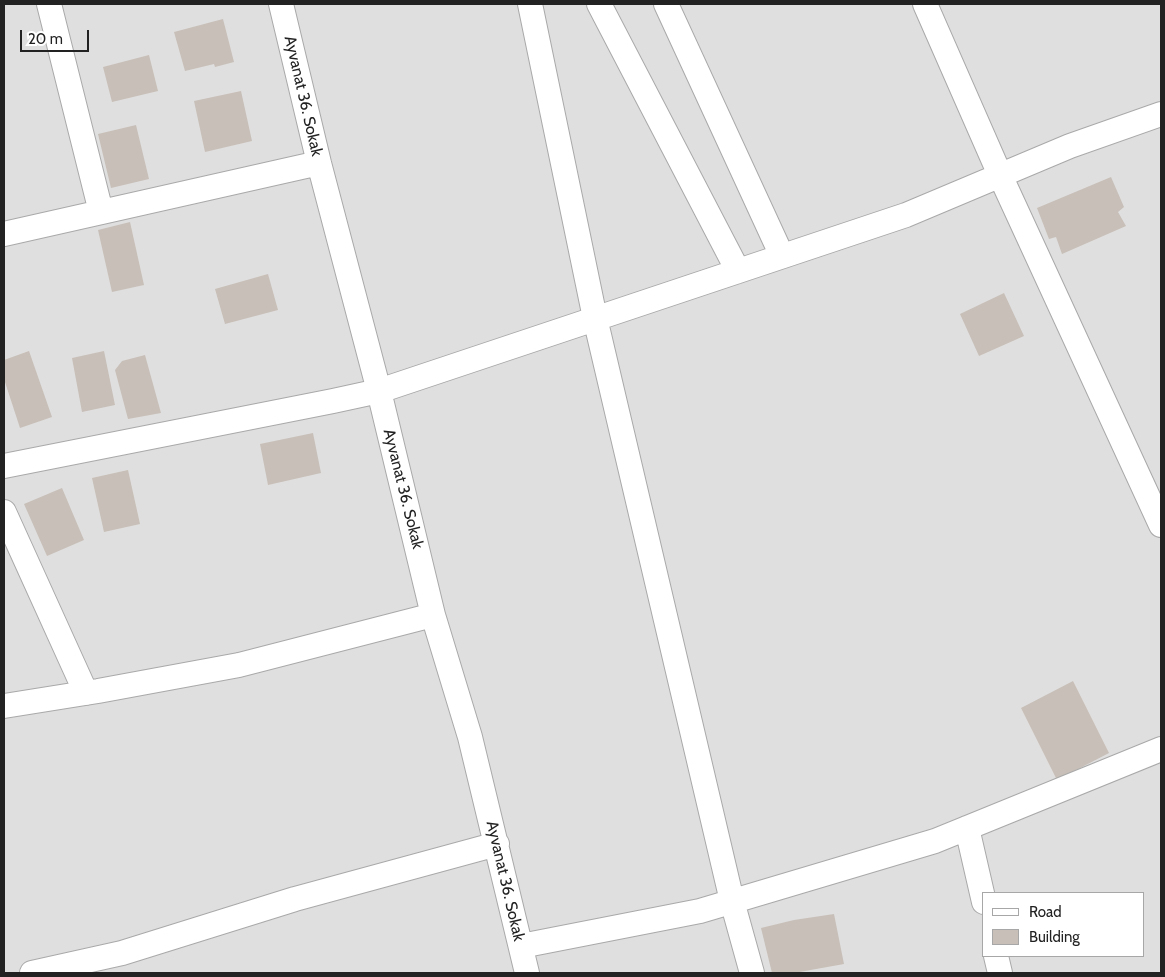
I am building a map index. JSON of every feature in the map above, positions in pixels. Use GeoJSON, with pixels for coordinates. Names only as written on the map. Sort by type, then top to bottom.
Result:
{"type":"FeatureCollection","features":[{"type":"Feature","properties":{"kind":"street"},"geometry":{"type":"LineString","coordinates":[[49,4],[101,212]]}},
{"type":"Feature","properties":{"kind":"street","name":"Ayvanat 36. Sokak"},"geometry":{"type":"LineString","coordinates":[[282,4],[319,163],[379,390],[433,615],[470,737],[527,973]]}},
{"type":"Feature","properties":{"kind":"street"},"geometry":{"type":"LineString","coordinates":[[530,4],[595,318],[732,901],[752,973]]}},
{"type":"Feature","properties":{"kind":"street"},"geometry":{"type":"LineString","coordinates":[[599,4],[738,270]]}},
{"type":"Feature","properties":{"kind":"street"},"geometry":{"type":"LineString","coordinates":[[666,4],[782,256]]}},
{"type":"Feature","properties":{"kind":"street"},"geometry":{"type":"LineString","coordinates":[[925,4],[1000,175],[1161,525]]}},
{"type":"Feature","properties":{"kind":"street"},"geometry":{"type":"LineString","coordinates":[[4,466],[334,401],[379,390],[906,215],[1070,146],[1161,114]]}},
{"type":"Feature","properties":{"kind":"street"},"geometry":{"type":"LineString","coordinates":[[4,234],[319,163]]}},
{"type":"Feature","properties":{"kind":"street"},"geometry":{"type":"LineString","coordinates":[[4,512],[86,693]]}},
{"type":"Feature","properties":{"kind":"street"},"geometry":{"type":"LineString","coordinates":[[4,706],[239,665],[433,615]]}},
{"type":"Feature","properties":{"kind":"street"},"geometry":{"type":"LineString","coordinates":[[521,946],[700,911],[935,841],[1161,749]]}},
{"type":"Feature","properties":{"kind":"street"},"geometry":{"type":"LineString","coordinates":[[967,828],[982,893]]}},
{"type":"Feature","properties":{"kind":"street"},"geometry":{"type":"LineString","coordinates":[[32,973],[122,953],[295,899],[497,844]]}},
{"type":"Feature","properties":{"kind":"street"},"geometry":{"type":"LineString","coordinates":[[996,957],[1000,973]]}},
{"type":"Feature","properties":{"kind":"shaded area"},"geometry":{"type":"Polygon","coordinates":[[[4,4],[1161,4],[1161,973],[4,973],[4,4]]]}},
{"type":"Feature","properties":{"kind":"building"},"geometry":{"type":"Polygon","coordinates":[[[223,19],[234,62],[215,67],[214,64],[185,71],[174,32],[223,19]]]}},
{"type":"Feature","properties":{"kind":"building"},"geometry":{"type":"Polygon","coordinates":[[[149,55],[158,91],[112,102],[103,67],[149,55]]]}},
{"type":"Feature","properties":{"kind":"building"},"geometry":{"type":"Polygon","coordinates":[[[241,91],[252,141],[205,152],[194,101],[241,91]]]}},
{"type":"Feature","properties":{"kind":"building"},"geometry":{"type":"Polygon","coordinates":[[[136,125],[149,179],[111,188],[98,134],[136,125]]]}},
{"type":"Feature","properties":{"kind":"building"},"geometry":{"type":"Polygon","coordinates":[[[1111,177],[1124,207],[1118,212],[1126,226],[1062,254],[1056,237],[1049,239],[1037,208],[1111,177]]]}},
{"type":"Feature","properties":{"kind":"building"},"geometry":{"type":"Polygon","coordinates":[[[130,222],[144,285],[112,292],[98,230],[130,222]]]}},
{"type":"Feature","properties":{"kind":"building"},"geometry":{"type":"Polygon","coordinates":[[[268,274],[278,310],[225,324],[215,289],[268,274]]]}},
{"type":"Feature","properties":{"kind":"building"},"geometry":{"type":"Polygon","coordinates":[[[1004,293],[1024,336],[979,356],[960,314],[1004,293]]]}},
{"type":"Feature","properties":{"kind":"building"},"geometry":{"type":"Polygon","coordinates":[[[29,351],[52,417],[20,428],[4,379],[4,360],[29,351]]]}},
{"type":"Feature","properties":{"kind":"building"},"geometry":{"type":"Polygon","coordinates":[[[104,351],[115,405],[82,412],[72,358],[104,351]]]}},
{"type":"Feature","properties":{"kind":"building"},"geometry":{"type":"Polygon","coordinates":[[[145,355],[161,413],[128,419],[115,370],[122,361],[145,355]]]}},
{"type":"Feature","properties":{"kind":"building"},"geometry":{"type":"Polygon","coordinates":[[[313,433],[321,473],[268,485],[260,444],[313,433]]]}},
{"type":"Feature","properties":{"kind":"building"},"geometry":{"type":"Polygon","coordinates":[[[128,470],[140,524],[104,532],[92,478],[128,470]]]}},
{"type":"Feature","properties":{"kind":"building"},"geometry":{"type":"Polygon","coordinates":[[[62,488],[84,540],[47,556],[24,504],[62,488]]]}},
{"type":"Feature","properties":{"kind":"building"},"geometry":{"type":"Polygon","coordinates":[[[1073,681],[1109,753],[1057,780],[1021,708],[1073,681]]]}},
{"type":"Feature","properties":{"kind":"building"},"geometry":{"type":"Polygon","coordinates":[[[834,914],[844,964],[794,973],[772,973],[761,928],[794,920],[834,914]]]}}]}
